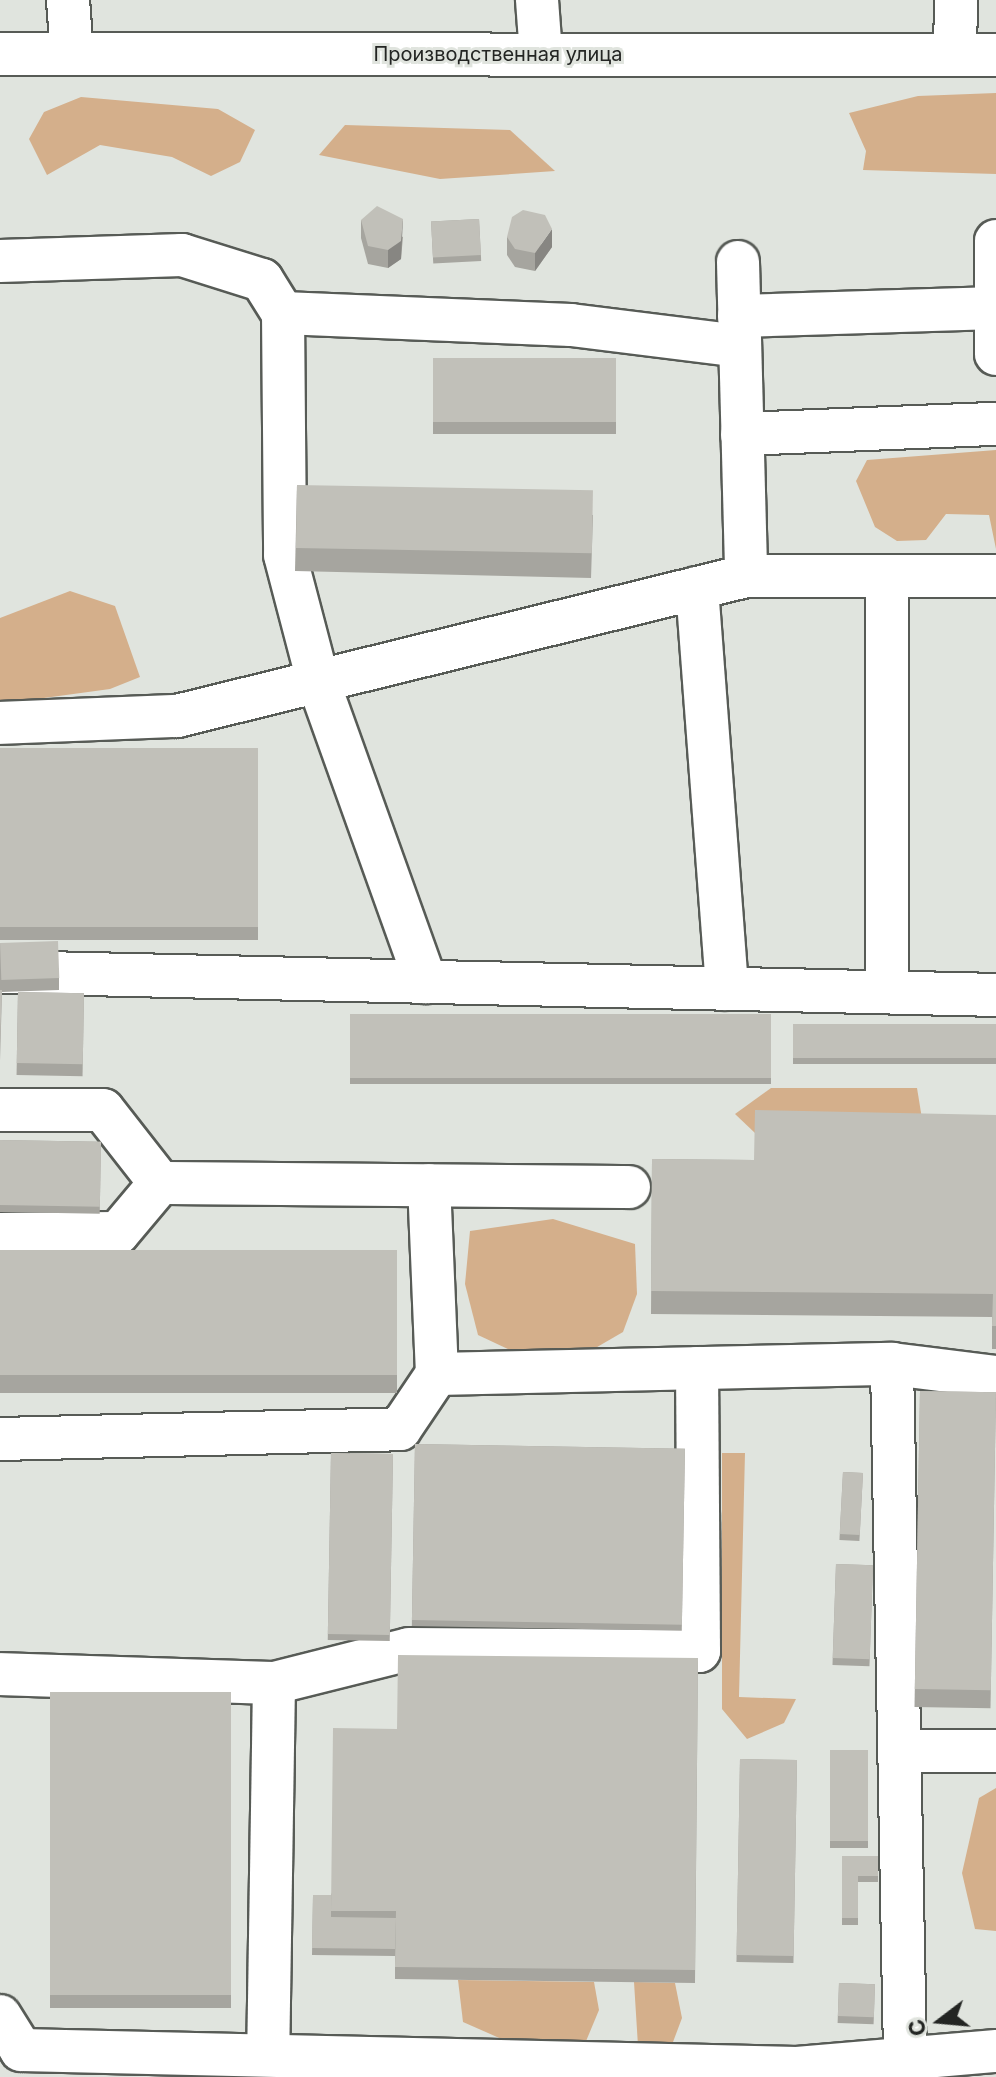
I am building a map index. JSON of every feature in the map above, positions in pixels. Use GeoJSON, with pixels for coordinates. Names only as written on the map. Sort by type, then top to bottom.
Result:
{"type":"FeatureCollection","features":[{"type":"Feature","properties":{"kind":"street"},"geometry":{"type":"LineString","coordinates":[[68,0],[72,54]]}},
{"type":"Feature","properties":{"kind":"street"},"geometry":{"type":"LineString","coordinates":[[537,0],[541,54]]}},
{"type":"Feature","properties":{"kind":"street"},"geometry":{"type":"LineString","coordinates":[[955,55],[956,0]]}},
{"type":"Feature","properties":{"kind":"street","name":"Производственная улица"},"geometry":{"type":"LineString","coordinates":[[0,54],[996,55]]}},
{"type":"Feature","properties":{"kind":"street"},"geometry":{"type":"LineString","coordinates":[[996,241],[996,354]]}},
{"type":"Feature","properties":{"kind":"street"},"geometry":{"type":"LineString","coordinates":[[0,261],[182,255],[262,280],[283,313],[285,555],[318,681],[426,982]]}},
{"type":"Feature","properties":{"kind":"street"},"geometry":{"type":"LineString","coordinates":[[738,262],[746,576]]}},
{"type":"Feature","properties":{"kind":"street"},"geometry":{"type":"LineString","coordinates":[[283,313],[739,331],[996,308]]}},
{"type":"Feature","properties":{"kind":"street"},"geometry":{"type":"LineString","coordinates":[[742,434],[996,424]]}},
{"type":"Feature","properties":{"kind":"street"},"geometry":{"type":"LineString","coordinates":[[0,723],[177,716],[746,576],[996,576]]}},
{"type":"Feature","properties":{"kind":"street"},"geometry":{"type":"LineString","coordinates":[[887,576],[887,992]]}},
{"type":"Feature","properties":{"kind":"street"},"geometry":{"type":"LineString","coordinates":[[697,588],[727,989]]}},
{"type":"Feature","properties":{"kind":"street"},"geometry":{"type":"LineString","coordinates":[[0,972],[996,995]]}},
{"type":"Feature","properties":{"kind":"street"},"geometry":{"type":"LineString","coordinates":[[0,1110],[103,1110],[160,1183]]}},
{"type":"Feature","properties":{"kind":"street"},"geometry":{"type":"LineString","coordinates":[[160,1183],[629,1187]]}},
{"type":"Feature","properties":{"kind":"street"},"geometry":{"type":"LineString","coordinates":[[0,1234],[118,1233],[160,1183]]}},
{"type":"Feature","properties":{"kind":"street"},"geometry":{"type":"LineString","coordinates":[[0,1439],[400,1429],[437,1374],[429,1185]]}},
{"type":"Feature","properties":{"kind":"street"},"geometry":{"type":"LineString","coordinates":[[437,1374],[892,1364],[996,1377]]}},
{"type":"Feature","properties":{"kind":"street"},"geometry":{"type":"LineString","coordinates":[[892,1364],[905,2054]]}},
{"type":"Feature","properties":{"kind":"street"},"geometry":{"type":"LineString","coordinates":[[0,1674],[274,1683],[409,1649],[699,1651],[697,1368]]}},
{"type":"Feature","properties":{"kind":"street"},"geometry":{"type":"LineString","coordinates":[[268,2052],[274,1683]]}},
{"type":"Feature","properties":{"kind":"street"},"geometry":{"type":"LineString","coordinates":[[900,1751],[996,1751]]}},
{"type":"Feature","properties":{"kind":"street"},"geometry":{"type":"LineString","coordinates":[[14,2048],[268,2052],[797,2068],[905,2054],[996,2051]]}},
{"type":"Feature","properties":{"kind":"shaded area"},"geometry":{"type":"Polygon","coordinates":[[[996,93],[996,174],[863,170],[866,151],[849,113],[918,96],[996,93]]]}},
{"type":"Feature","properties":{"kind":"shaded area"},"geometry":{"type":"Polygon","coordinates":[[[81,97],[218,109],[255,130],[240,162],[211,176],[172,157],[100,145],[47,175],[29,139],[44,112],[81,97]]]}},
{"type":"Feature","properties":{"kind":"shaded area"},"geometry":{"type":"Polygon","coordinates":[[[345,125],[510,130],[555,171],[440,179],[319,155],[345,125]]]}},
{"type":"Feature","properties":{"kind":"shaded area"},"geometry":{"type":"Polygon","coordinates":[[[996,450],[996,549],[989,515],[946,514],[926,540],[897,541],[875,527],[856,481],[867,460],[996,450]]]}},
{"type":"Feature","properties":{"kind":"shaded area"},"geometry":{"type":"Polygon","coordinates":[[[70,591],[115,606],[140,677],[110,689],[0,704],[0,618],[70,591]]]}},
{"type":"Feature","properties":{"kind":"shaded area"},"geometry":{"type":"Polygon","coordinates":[[[771,1088],[917,1088],[925,1137],[755,1133],[735,1114],[771,1088]]]}},
{"type":"Feature","properties":{"kind":"shaded area"},"geometry":{"type":"Polygon","coordinates":[[[553,1219],[635,1244],[637,1294],[623,1332],[592,1350],[514,1352],[478,1335],[465,1284],[470,1231],[553,1219]]]}},
{"type":"Feature","properties":{"kind":"shaded area"},"geometry":{"type":"Polygon","coordinates":[[[722,1453],[745,1453],[739,1697],[796,1699],[784,1723],[747,1739],[722,1709],[722,1453]]]}},
{"type":"Feature","properties":{"kind":"shaded area"},"geometry":{"type":"Polygon","coordinates":[[[996,1788],[996,1931],[975,1929],[962,1873],[979,1798],[996,1788]]]}},
{"type":"Feature","properties":{"kind":"shaded area"},"geometry":{"type":"Polygon","coordinates":[[[458,1980],[594,1982],[599,2010],[584,2046],[513,2044],[463,2022],[458,1980]]]}},
{"type":"Feature","properties":{"kind":"shaded area"},"geometry":{"type":"Polygon","coordinates":[[[634,1982],[675,1983],[682,2018],[673,2042],[638,2046],[634,1982]]]}},
{"type":"Feature","properties":{"kind":"building"},"geometry":{"type":"Polygon","coordinates":[[[377,206],[403,219],[401,241],[388,250],[368,246],[361,220],[377,206]]]}},
{"type":"Feature","properties":{"kind":"building"},"geometry":{"type":"Polygon","coordinates":[[[523,210],[545,215],[552,229],[535,253],[515,249],[507,237],[512,217],[523,210]]]}},
{"type":"Feature","properties":{"kind":"building"},"geometry":{"type":"Polygon","coordinates":[[[479,219],[481,255],[433,257],[431,222],[479,219]]]}},
{"type":"Feature","properties":{"kind":"building"},"geometry":{"type":"Polygon","coordinates":[[[433,358],[616,358],[616,422],[433,422],[433,358]]]}},
{"type":"Feature","properties":{"kind":"building"},"geometry":{"type":"Polygon","coordinates":[[[297,485],[593,490],[592,553],[296,548],[297,485]]]}},
{"type":"Feature","properties":{"kind":"building"},"geometry":{"type":"Polygon","coordinates":[[[0,748],[258,748],[258,927],[0,927],[0,748]]]}},
{"type":"Feature","properties":{"kind":"building"},"geometry":{"type":"Polygon","coordinates":[[[58,941],[59,978],[1,980],[0,943],[58,941]]]}},
{"type":"Feature","properties":{"kind":"building"},"geometry":{"type":"Polygon","coordinates":[[[0,990],[2,990],[0,1043],[0,990]]]}},
{"type":"Feature","properties":{"kind":"building"},"geometry":{"type":"Polygon","coordinates":[[[18,992],[84,993],[83,1064],[17,1063],[18,992]]]}},
{"type":"Feature","properties":{"kind":"building"},"geometry":{"type":"Polygon","coordinates":[[[350,1014],[771,1014],[771,1078],[350,1078],[350,1014]]]}},
{"type":"Feature","properties":{"kind":"building"},"geometry":{"type":"Polygon","coordinates":[[[793,1024],[996,1024],[996,1058],[793,1058],[793,1024]]]}},
{"type":"Feature","properties":{"kind":"building"},"geometry":{"type":"Polygon","coordinates":[[[755,1110],[996,1115],[996,1326],[992,1326],[993,1294],[651,1291],[652,1159],[754,1160],[755,1110]]]}},
{"type":"Feature","properties":{"kind":"building"},"geometry":{"type":"Polygon","coordinates":[[[0,1140],[101,1142],[100,1207],[0,1205],[0,1140]]]}},
{"type":"Feature","properties":{"kind":"building"},"geometry":{"type":"Polygon","coordinates":[[[0,1250],[397,1250],[397,1375],[0,1375],[0,1250]]]}},
{"type":"Feature","properties":{"kind":"building"},"geometry":{"type":"Polygon","coordinates":[[[920,1391],[996,1392],[991,1690],[915,1689],[920,1391]]]}},
{"type":"Feature","properties":{"kind":"building"},"geometry":{"type":"Polygon","coordinates":[[[415,1444],[685,1449],[682,1625],[412,1620],[415,1444]]]}},
{"type":"Feature","properties":{"kind":"building"},"geometry":{"type":"Polygon","coordinates":[[[331,1453],[393,1454],[390,1635],[328,1634],[331,1453]]]}},
{"type":"Feature","properties":{"kind":"building"},"geometry":{"type":"Polygon","coordinates":[[[843,1472],[863,1473],[860,1535],[840,1534],[843,1472]]]}},
{"type":"Feature","properties":{"kind":"building"},"geometry":{"type":"Polygon","coordinates":[[[836,1564],[873,1565],[870,1659],[833,1658],[836,1564]]]}},
{"type":"Feature","properties":{"kind":"building"},"geometry":{"type":"Polygon","coordinates":[[[398,1655],[698,1658],[695,1970],[395,1967],[396,1911],[331,1911],[333,1728],[397,1729],[398,1655]]]}},
{"type":"Feature","properties":{"kind":"building"},"geometry":{"type":"Polygon","coordinates":[[[50,1692],[231,1692],[231,1995],[50,1995],[50,1692]]]}},
{"type":"Feature","properties":{"kind":"building"},"geometry":{"type":"Polygon","coordinates":[[[830,1750],[868,1750],[868,1841],[830,1841],[830,1750]]]}},
{"type":"Feature","properties":{"kind":"building"},"geometry":{"type":"Polygon","coordinates":[[[740,1759],[797,1760],[794,1956],[737,1955],[740,1759]]]}},
{"type":"Feature","properties":{"kind":"building"},"geometry":{"type":"Polygon","coordinates":[[[842,1856],[878,1856],[878,1876],[858,1876],[858,1918],[842,1918],[842,1856]]]}},
{"type":"Feature","properties":{"kind":"building"},"geometry":{"type":"Polygon","coordinates":[[[313,1895],[331,1895],[331,1917],[396,1918],[395,1949],[312,1948],[313,1895]]]}},
{"type":"Feature","properties":{"kind":"building"},"geometry":{"type":"Polygon","coordinates":[[[839,1983],[875,1984],[874,2017],[838,2016],[839,1983]]]}}]}
